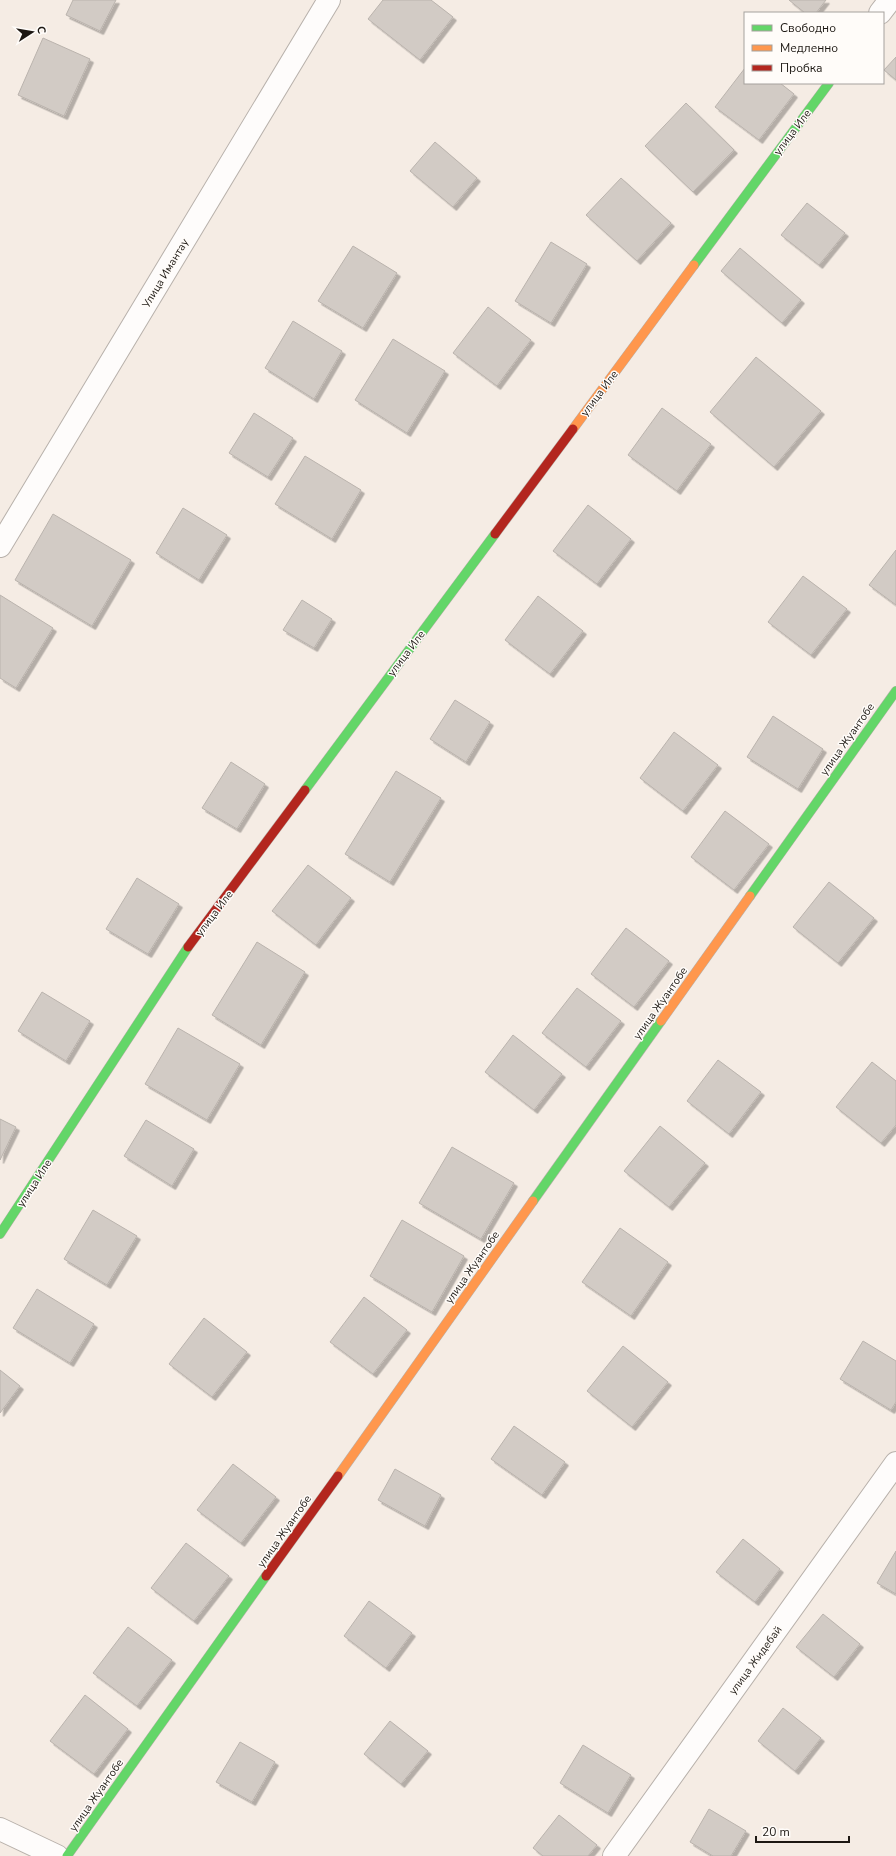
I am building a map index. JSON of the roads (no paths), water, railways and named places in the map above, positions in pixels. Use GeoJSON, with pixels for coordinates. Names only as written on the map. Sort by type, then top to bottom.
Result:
{"type":"FeatureCollection","features":[{"type":"Feature","properties":{"kind":"street","name":"Улица Имантау"},"geometry":{"type":"LineString","coordinates":[[0,546],[329,0]]}},
{"type":"Feature","properties":{"kind":"street"},"geometry":{"type":"LineString","coordinates":[[881,12],[890,0]]}},
{"type":"Feature","properties":{"kind":"street","name":"улица Иле"},"geometry":{"type":"LineString","coordinates":[[0,1234],[185,952],[828,84]]}},
{"type":"Feature","properties":{"kind":"street","name":"улица Жуантобе"},"geometry":{"type":"LineString","coordinates":[[67,1856],[896,691]]}},
{"type":"Feature","properties":{"kind":"street","name":"улица Жидебай"},"geometry":{"type":"LineString","coordinates":[[614,1856],[896,1463]]}},
{"type":"Feature","properties":{"kind":"street"},"geometry":{"type":"LineString","coordinates":[[0,1829],[57,1856]]}}]}
